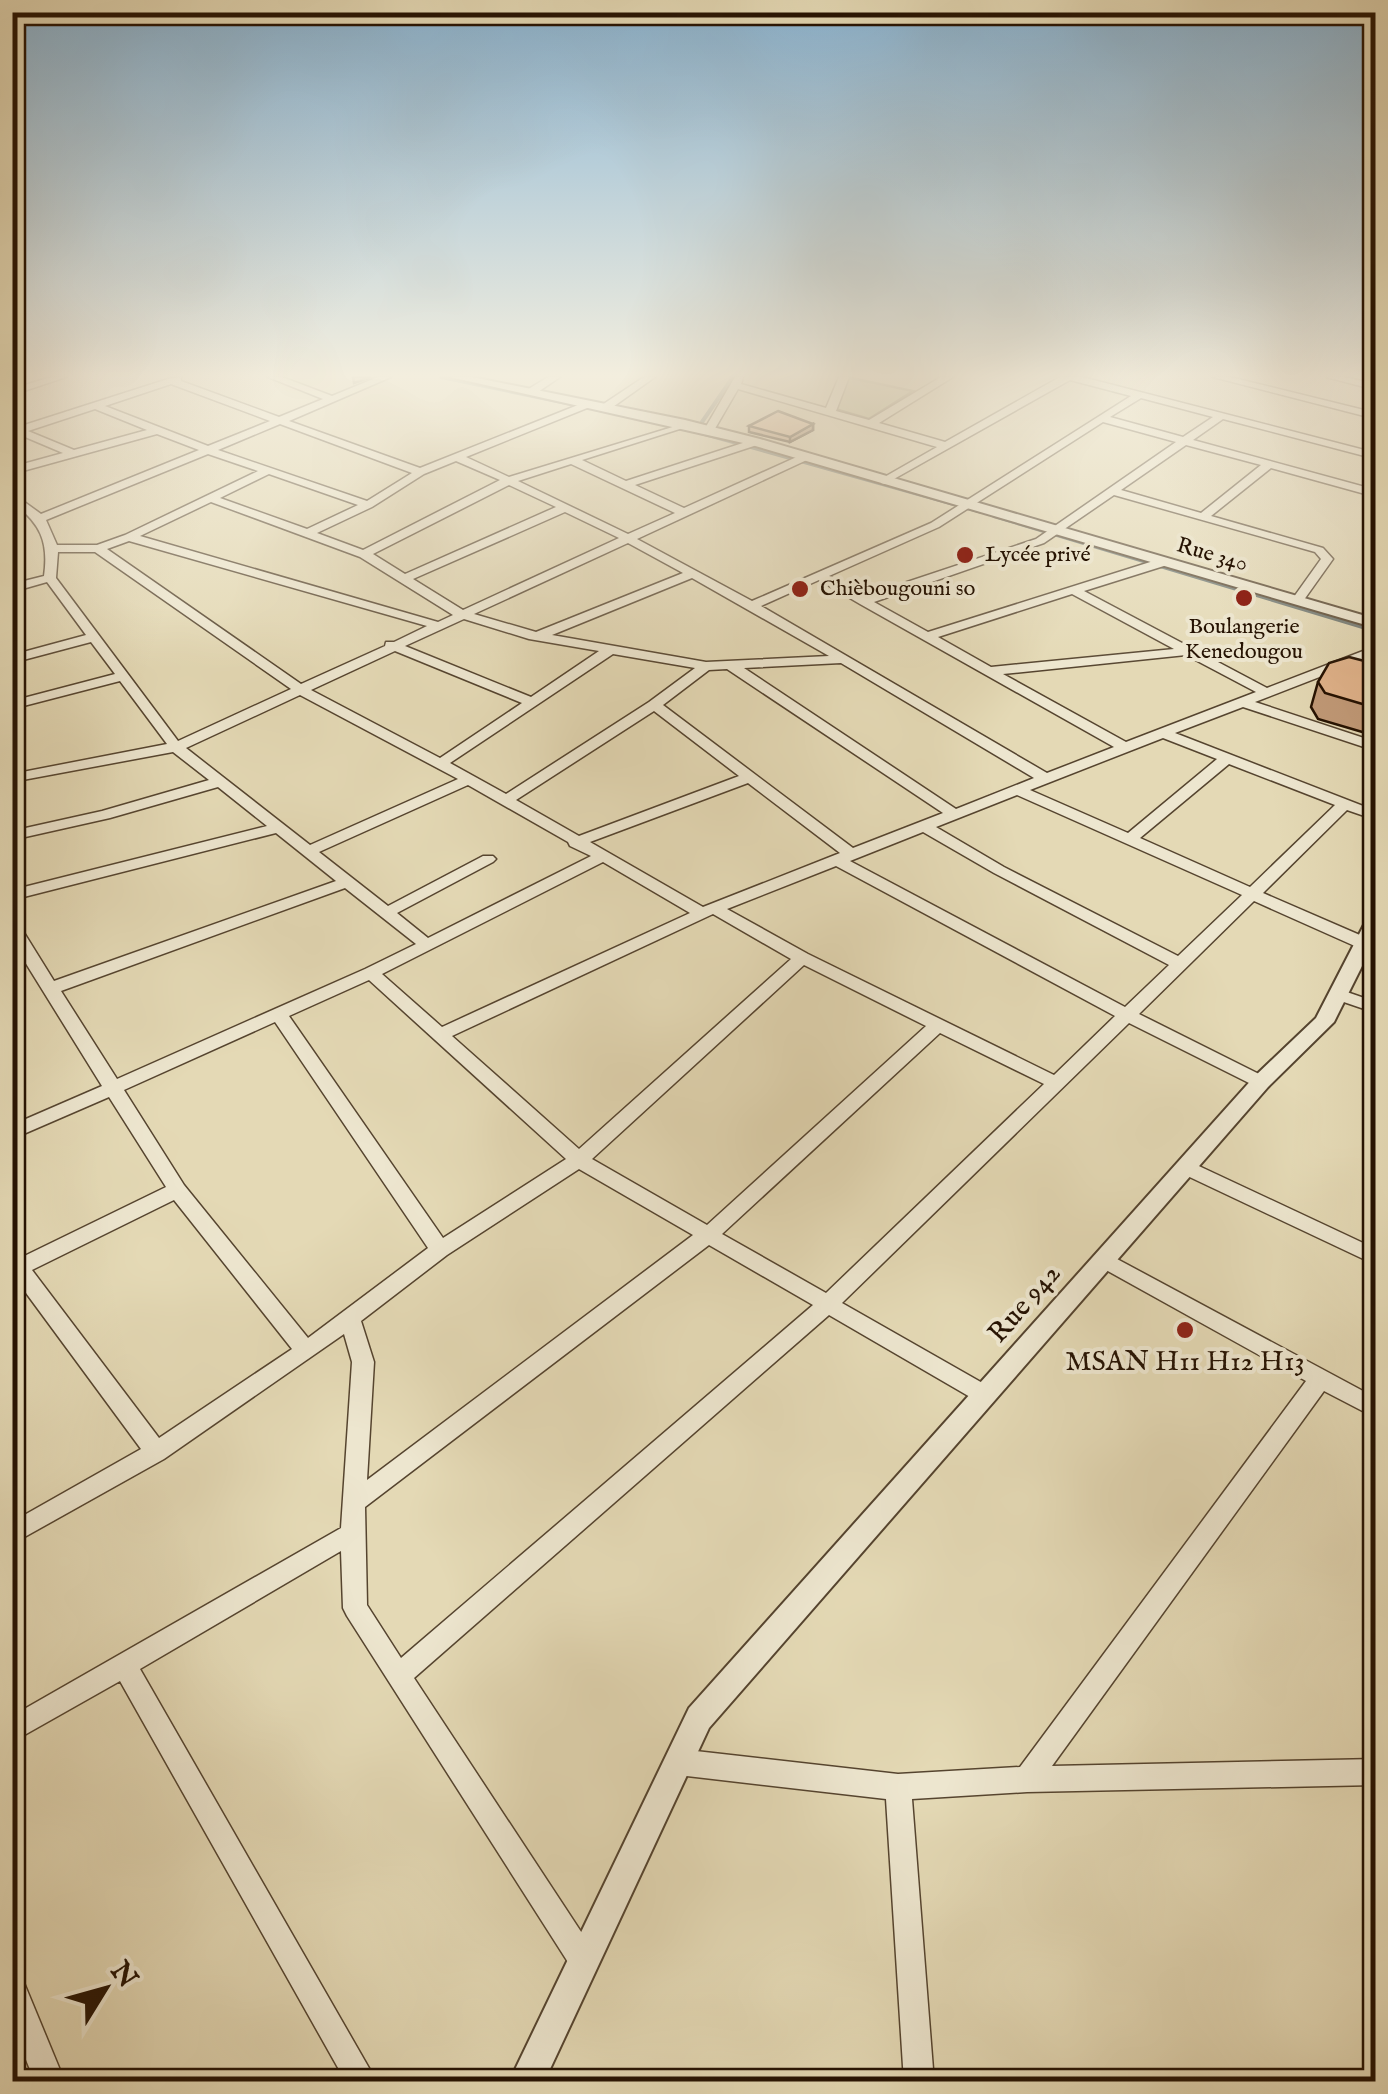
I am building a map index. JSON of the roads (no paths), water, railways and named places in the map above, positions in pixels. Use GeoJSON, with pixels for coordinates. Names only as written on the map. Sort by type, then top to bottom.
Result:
{"type":"FeatureCollection","features":[{"type":"Feature","properties":{"kind":"street"},"geometry":{"type":"LineString","coordinates":[[42,518],[148,475]]}},
{"type":"Feature","properties":{"kind":"street"},"geometry":{"type":"LineString","coordinates":[[54,549],[98,548],[129,537],[257,475]]}},
{"type":"Feature","properties":{"kind":"street"},"geometry":{"type":"LineString","coordinates":[[281,475],[368,505]]}},
{"type":"Feature","properties":{"kind":"street"},"geometry":{"type":"LineString","coordinates":[[310,532],[368,505],[416,475]]}},
{"type":"Feature","properties":{"kind":"street"},"geometry":{"type":"LineString","coordinates":[[497,475],[751,606],[1046,779]]}},
{"type":"Feature","properties":{"kind":"street"},"geometry":{"type":"LineString","coordinates":[[364,554],[526,475]]}},
{"type":"Feature","properties":{"kind":"street"},"geometry":{"type":"LineString","coordinates":[[604,475],[684,512]]}},
{"type":"Feature","properties":{"kind":"street"},"geometry":{"type":"LineString","coordinates":[[626,485],[657,475]]}},
{"type":"Feature","properties":{"kind":"street"},"geometry":{"type":"LineString","coordinates":[[12,778],[176,748],[766,475]]}},
{"type":"Feature","properties":{"kind":"street","name":"Rue 340"},"geometry":{"type":"LineString","coordinates":[[864,475],[1376,624]]}},
{"type":"Feature","properties":{"kind":"street"},"geometry":{"type":"LineString","coordinates":[[885,481],[896,475]]}},
{"type":"Feature","properties":{"kind":"street"},"geometry":{"type":"LineString","coordinates":[[751,606],[935,525],[1016,475]]}},
{"type":"Feature","properties":{"kind":"street"},"geometry":{"type":"LineString","coordinates":[[864,601],[1040,541],[1136,475]]}},
{"type":"Feature","properties":{"kind":"street"},"geometry":{"type":"LineString","coordinates":[[1201,518],[1256,475]]}},
{"type":"Feature","properties":{"kind":"street"},"geometry":{"type":"LineString","coordinates":[[1304,475],[1376,494]]}},
{"type":"Feature","properties":{"kind":"street"},"geometry":{"type":"LineString","coordinates":[[1112,491],[1324,554],[1327,559],[1297,601]]}},
{"type":"Feature","properties":{"kind":"street"},"geometry":{"type":"LineString","coordinates":[[12,496],[42,518],[54,549],[50,578],[176,748],[426,944]]}},
{"type":"Feature","properties":{"kind":"street"},"geometry":{"type":"LineString","coordinates":[[210,498],[364,554],[461,614],[538,636],[706,666],[842,659]]}},
{"type":"Feature","properties":{"kind":"street"},"geometry":{"type":"LineString","coordinates":[[404,579],[564,508]]}},
{"type":"Feature","properties":{"kind":"street"},"geometry":{"type":"LineString","coordinates":[[129,537],[436,625]]}},
{"type":"Feature","properties":{"kind":"street"},"geometry":{"type":"LineString","coordinates":[[98,548],[301,690],[469,779],[601,856],[1056,1083]]}},
{"type":"Feature","properties":{"kind":"street"},"geometry":{"type":"LineString","coordinates":[[927,636],[1163,562]]}},
{"type":"Feature","properties":{"kind":"street"},"geometry":{"type":"LineString","coordinates":[[538,636],[691,574]]}},
{"type":"Feature","properties":{"kind":"street"},"geometry":{"type":"LineString","coordinates":[[820,576],[1126,748]]}},
{"type":"Feature","properties":{"kind":"street"},"geometry":{"type":"LineString","coordinates":[[12,588],[50,578]]}},
{"type":"Feature","properties":{"kind":"street"},"geometry":{"type":"LineString","coordinates":[[1072,590],[1266,693]]}},
{"type":"Feature","properties":{"kind":"street"},"geometry":{"type":"LineString","coordinates":[[12,659],[94,637]]}},
{"type":"Feature","properties":{"kind":"street"},"geometry":{"type":"LineString","coordinates":[[392,645],[533,702]]}},
{"type":"Feature","properties":{"kind":"street"},"geometry":{"type":"LineString","coordinates":[[440,1035],[708,910],[1376,650]]}},
{"type":"Feature","properties":{"kind":"street"},"geometry":{"type":"LineString","coordinates":[[440,764],[608,651]]}},
{"type":"Feature","properties":{"kind":"street"},"geometry":{"type":"LineString","coordinates":[[989,671],[1191,651]]}},
{"type":"Feature","properties":{"kind":"street"},"geometry":{"type":"LineString","coordinates":[[1353,659],[1376,667]]}},
{"type":"Feature","properties":{"kind":"street"},"geometry":{"type":"LineString","coordinates":[[505,800],[654,705],[706,666]]}},
{"type":"Feature","properties":{"kind":"street"},"geometry":{"type":"LineString","coordinates":[[731,666],[954,814]]}},
{"type":"Feature","properties":{"kind":"street"},"geometry":{"type":"LineString","coordinates":[[12,705],[123,676]]}},
{"type":"Feature","properties":{"kind":"street"},"geometry":{"type":"LineString","coordinates":[[1242,702],[1376,748]]}},
{"type":"Feature","properties":{"kind":"street"},"geometry":{"type":"LineString","coordinates":[[654,705],[844,857],[1127,1015],[1261,1082]]}},
{"type":"Feature","properties":{"kind":"street"},"geometry":{"type":"LineString","coordinates":[[1162,733],[1376,816]]}},
{"type":"Feature","properties":{"kind":"street"},"geometry":{"type":"LineString","coordinates":[[1130,840],[1226,759]]}},
{"type":"Feature","properties":{"kind":"street"},"geometry":{"type":"LineString","coordinates":[[576,842],[747,778]]}},
{"type":"Feature","properties":{"kind":"street"},"geometry":{"type":"LineString","coordinates":[[308,851],[469,779]]}},
{"type":"Feature","properties":{"kind":"street"},"geometry":{"type":"LineString","coordinates":[[12,836],[105,815],[220,782]]}},
{"type":"Feature","properties":{"kind":"street"},"geometry":{"type":"LineString","coordinates":[[1018,790],[1364,943]]}},
{"type":"Feature","properties":{"kind":"street"},"geometry":{"type":"LineString","coordinates":[[399,1675],[827,1304],[1344,805]]}},
{"type":"Feature","properties":{"kind":"street"},"geometry":{"type":"LineString","coordinates":[[924,826],[999,870],[1180,964]]}},
{"type":"Feature","properties":{"kind":"street"},"geometry":{"type":"LineString","coordinates":[[12,896],[279,828]]}},
{"type":"Feature","properties":{"kind":"street"},"geometry":{"type":"LineString","coordinates":[[12,1132],[371,973],[601,856]]}},
{"type":"Feature","properties":{"kind":"street"},"geometry":{"type":"LineString","coordinates":[[386,913],[488,858]]}},
{"type":"Feature","properties":{"kind":"street"},"geometry":{"type":"LineString","coordinates":[[49,989],[347,882]]}},
{"type":"Feature","properties":{"kind":"street","name":"Rue 942"},"geometry":{"type":"LineString","coordinates":[[526,2082],[699,1718],[1261,1082],[1324,1022],[1376,919]]}},
{"type":"Feature","properties":{"kind":"street"},"geometry":{"type":"LineString","coordinates":[[12,926],[177,1190],[306,1351]]}},
{"type":"Feature","properties":{"kind":"street"},"geometry":{"type":"LineString","coordinates":[[12,1534],[156,1452],[306,1351],[440,1250],[579,1160],[802,958]]}},
{"type":"Feature","properties":{"kind":"street"},"geometry":{"type":"LineString","coordinates":[[371,973],[579,1160],[985,1395]]}},
{"type":"Feature","properties":{"kind":"street"},"geometry":{"type":"LineString","coordinates":[[1338,994],[1376,1008]]}},
{"type":"Feature","properties":{"kind":"street"},"geometry":{"type":"LineString","coordinates":[[279,1015],[440,1250]]}},
{"type":"Feature","properties":{"kind":"street"},"geometry":{"type":"LineString","coordinates":[[355,1502],[709,1234],[939,1024]]}},
{"type":"Feature","properties":{"kind":"street"},"geometry":{"type":"LineString","coordinates":[[1186,1167],[1376,1258]]}},
{"type":"Feature","properties":{"kind":"street"},"geometry":{"type":"LineString","coordinates":[[156,1452],[16,1269],[177,1190]]}},
{"type":"Feature","properties":{"kind":"street"},"geometry":{"type":"LineString","coordinates":[[1104,1260],[1376,1409]]}},
{"type":"Feature","properties":{"kind":"street"},"geometry":{"type":"LineString","coordinates":[[350,1318],[364,1362],[352,1533],[355,1608],[584,1960]]}},
{"type":"Feature","properties":{"kind":"street"},"geometry":{"type":"LineString","coordinates":[[1027,1779],[1320,1379]]}},
{"type":"Feature","properties":{"kind":"street"},"geometry":{"type":"LineString","coordinates":[[12,1730],[352,1533]]}},
{"type":"Feature","properties":{"kind":"street"},"geometry":{"type":"LineString","coordinates":[[124,1665],[363,2082]]}},
{"type":"Feature","properties":{"kind":"street"},"geometry":{"type":"LineString","coordinates":[[678,1762],[898,1787],[1027,1779],[1376,1772]]}},
{"type":"Feature","properties":{"kind":"street"},"geometry":{"type":"LineString","coordinates":[[898,1787],[919,2082]]}},
{"type":"Feature","properties":{"kind":"street"},"geometry":{"type":"LineString","coordinates":[[12,1988],[50,2082]]}},
{"type":"Feature","properties":{"kind":"waterway"},"geometry":{"type":"LineString","coordinates":[[849,475],[982,512]]}},
{"type":"Feature","properties":{"kind":"waterway"},"geometry":{"type":"LineString","coordinates":[[994,516],[1376,631]]}},
{"type":"Feature","properties":{"kind":"place","name":"Lycée privé"},"geometry":{"type":"Point","coordinates":[965,555]}},
{"type":"Feature","properties":{"kind":"place","name":"Chièbougouni so"},"geometry":{"type":"Point","coordinates":[800,589]}},
{"type":"Feature","properties":{"kind":"place","name":"Boulangerie Kenedougou"},"geometry":{"type":"Point","coordinates":[1244,598]}},
{"type":"Feature","properties":{"kind":"place","name":"MSAN H11 H12 H13"},"geometry":{"type":"Point","coordinates":[1185,1330]}}]}
